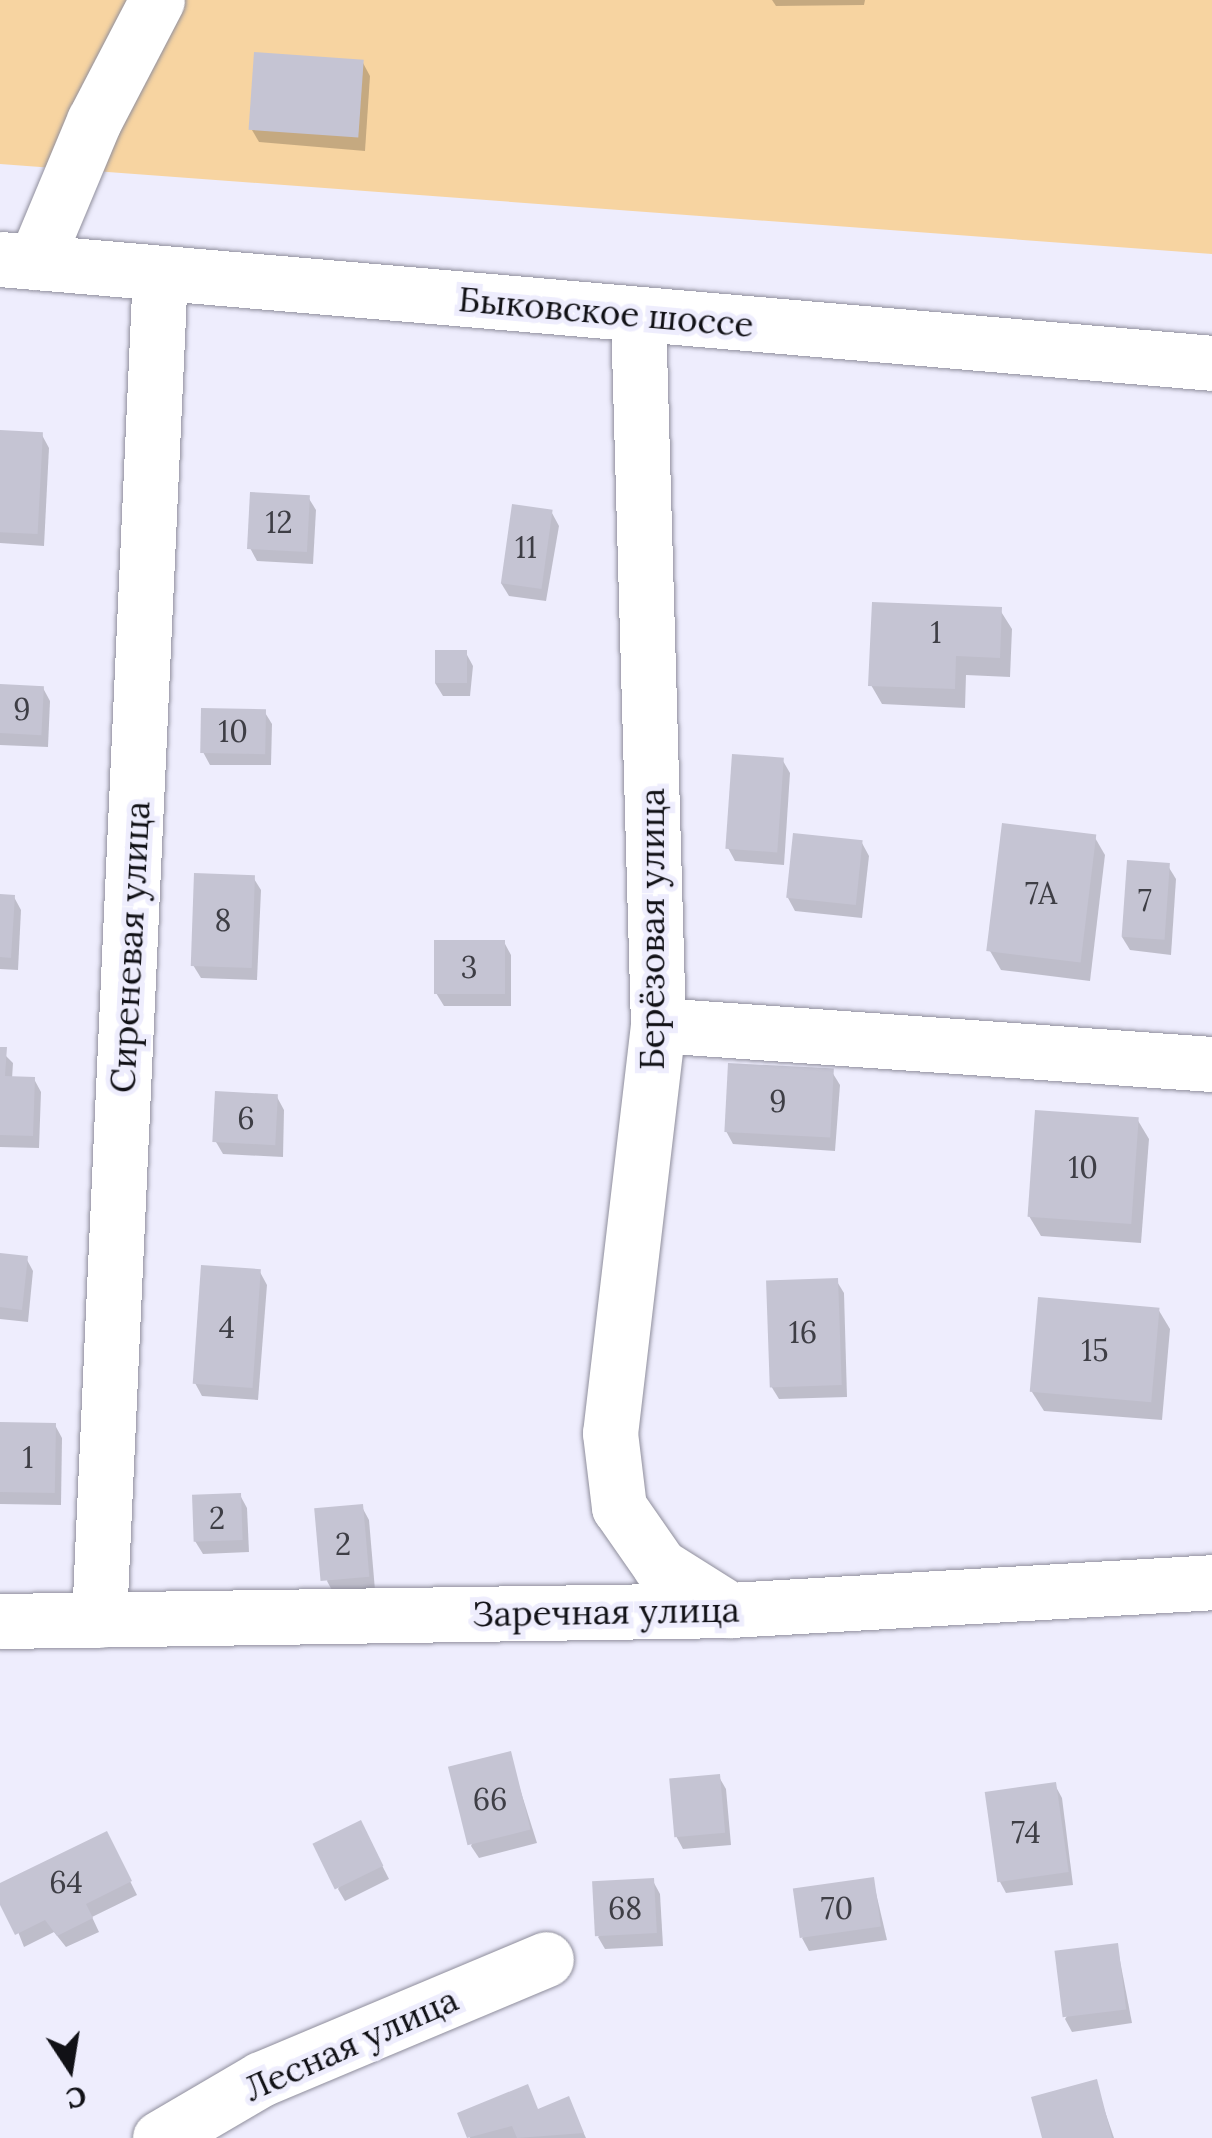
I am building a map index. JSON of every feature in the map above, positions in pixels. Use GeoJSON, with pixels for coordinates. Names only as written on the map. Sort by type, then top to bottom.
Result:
{"type":"FeatureCollection","features":[{"type":"Feature","properties":{"kind":"street"},"geometry":{"type":"LineString","coordinates":[[18,261],[157,0]]}},
{"type":"Feature","properties":{"kind":"street","name":"Быковское шоссе"},"geometry":{"type":"LineString","coordinates":[[18,261],[1212,363]]}},
{"type":"Feature","properties":{"kind":"street","name":"Сиреневая улица"},"geometry":{"type":"LineString","coordinates":[[99,1620],[160,274]]}},
{"type":"Feature","properties":{"kind":"street","name":"Берёзовая улица"},"geometry":{"type":"LineString","coordinates":[[638,314],[658,1025],[610,1433],[620,1507],[660,1566],[730,1610]]}},
{"type":"Feature","properties":{"kind":"street"},"geometry":{"type":"LineString","coordinates":[[658,1025],[1212,1064]]}},
{"type":"Feature","properties":{"kind":"street","name":"Заречная улица"},"geometry":{"type":"LineString","coordinates":[[0,1621],[730,1610],[1212,1582]]}},
{"type":"Feature","properties":{"kind":"street","name":"Лесная улица"},"geometry":{"type":"LineString","coordinates":[[160,2138],[261,2080],[546,1959]]}},
{"type":"Feature","properties":{"kind":"shaded area"},"geometry":{"type":"Polygon","coordinates":[[[0,0],[1212,0],[1212,254],[0,164],[0,0]]]}},
{"type":"Feature","properties":{"kind":"building"},"geometry":{"type":"Polygon","coordinates":[[[254,52],[364,60],[358,137],[249,130],[254,52]]]}},
{"type":"Feature","properties":{"kind":"building"},"geometry":{"type":"Polygon","coordinates":[[[0,430],[43,432],[38,534],[0,532],[0,430]]]}},
{"type":"Feature","properties":{"kind":"building"},"geometry":{"type":"Polygon","coordinates":[[[250,492],[310,495],[307,552],[247,549],[250,492]]]}},
{"type":"Feature","properties":{"kind":"building"},"geometry":{"type":"Polygon","coordinates":[[[512,504],[553,510],[541,589],[501,583],[512,504]]]}},
{"type":"Feature","properties":{"kind":"building"},"geometry":{"type":"Polygon","coordinates":[[[872,602],[1002,607],[1000,658],[956,656],[955,689],[868,686],[872,602]]]}},
{"type":"Feature","properties":{"kind":"building"},"geometry":{"type":"Polygon","coordinates":[[[435,650],[467,650],[467,683],[435,683],[435,650]]]}},
{"type":"Feature","properties":{"kind":"building"},"geometry":{"type":"Polygon","coordinates":[[[0,684],[44,686],[41,735],[0,733],[0,684]]]}},
{"type":"Feature","properties":{"kind":"building"},"geometry":{"type":"Polygon","coordinates":[[[201,708],[266,709],[265,754],[200,753],[201,708]]]}},
{"type":"Feature","properties":{"kind":"building"},"geometry":{"type":"Polygon","coordinates":[[[732,754],[784,758],[777,852],[725,849],[732,754]]]}},
{"type":"Feature","properties":{"kind":"building"},"geometry":{"type":"Polygon","coordinates":[[[1002,823],[1096,835],[1081,963],[986,951],[1002,823]]]}},
{"type":"Feature","properties":{"kind":"building"},"geometry":{"type":"Polygon","coordinates":[[[793,833],[863,840],[856,905],[786,898],[793,833]]]}},
{"type":"Feature","properties":{"kind":"building"},"geometry":{"type":"Polygon","coordinates":[[[1127,860],[1170,863],[1165,940],[1122,937],[1127,860]]]}},
{"type":"Feature","properties":{"kind":"building"},"geometry":{"type":"Polygon","coordinates":[[[194,873],[255,875],[252,968],[191,966],[194,873]]]}},
{"type":"Feature","properties":{"kind":"building"},"geometry":{"type":"Polygon","coordinates":[[[0,894],[15,895],[11,958],[0,957],[0,894]]]}},
{"type":"Feature","properties":{"kind":"building"},"geometry":{"type":"Polygon","coordinates":[[[434,940],[505,940],[505,994],[434,994],[434,940]]]}},
{"type":"Feature","properties":{"kind":"building"},"geometry":{"type":"Polygon","coordinates":[[[0,1047],[7,1047],[5,1076],[35,1077],[33,1136],[0,1135],[0,1047]]]}},
{"type":"Feature","properties":{"kind":"building"},"geometry":{"type":"Polygon","coordinates":[[[728,1063],[834,1069],[830,1137],[724,1132],[728,1063]]]}},
{"type":"Feature","properties":{"kind":"building"},"geometry":{"type":"Polygon","coordinates":[[[215,1091],[278,1094],[275,1145],[212,1142],[215,1091]]]}},
{"type":"Feature","properties":{"kind":"building"},"geometry":{"type":"Polygon","coordinates":[[[1035,1110],[1139,1117],[1131,1224],[1028,1217],[1035,1110]]]}},
{"type":"Feature","properties":{"kind":"building"},"geometry":{"type":"Polygon","coordinates":[[[0,1253],[28,1256],[22,1310],[0,1307],[0,1253]]]}},
{"type":"Feature","properties":{"kind":"building"},"geometry":{"type":"Polygon","coordinates":[[[201,1265],[261,1269],[253,1388],[193,1384],[201,1265]]]}},
{"type":"Feature","properties":{"kind":"building"},"geometry":{"type":"Polygon","coordinates":[[[838,1278],[842,1385],[770,1387],[766,1281],[838,1278]]]}},
{"type":"Feature","properties":{"kind":"building"},"geometry":{"type":"Polygon","coordinates":[[[1038,1297],[1160,1308],[1151,1402],[1030,1392],[1038,1297]]]}},
{"type":"Feature","properties":{"kind":"building"},"geometry":{"type":"Polygon","coordinates":[[[0,1422],[56,1423],[55,1493],[0,1492],[0,1422]]]}},
{"type":"Feature","properties":{"kind":"building"},"geometry":{"type":"Polygon","coordinates":[[[241,1493],[243,1540],[194,1542],[192,1495],[241,1493]]]}},
{"type":"Feature","properties":{"kind":"building"},"geometry":{"type":"Polygon","coordinates":[[[363,1504],[369,1577],[321,1581],[314,1508],[363,1504]]]}},
{"type":"Feature","properties":{"kind":"building"},"geometry":{"type":"Polygon","coordinates":[[[511,1751],[531,1830],[468,1845],[448,1767],[511,1751]]]}},
{"type":"Feature","properties":{"kind":"building"},"geometry":{"type":"Polygon","coordinates":[[[720,1774],[725,1833],[674,1837],[669,1778],[720,1774]]]}},
{"type":"Feature","properties":{"kind":"building"},"geometry":{"type":"Polygon","coordinates":[[[1056,1782],[1069,1872],[997,1882],[985,1792],[1056,1782]]]}},
{"type":"Feature","properties":{"kind":"building"},"geometry":{"type":"Polygon","coordinates":[[[361,1820],[383,1866],[335,1890],[312,1844],[361,1820]]]}},
{"type":"Feature","properties":{"kind":"building"},"geometry":{"type":"Polygon","coordinates":[[[107,1831],[132,1881],[86,1904],[93,1918],[57,1936],[45,1920],[15,1935],[0,1905],[0,1883],[107,1831]]]}},
{"type":"Feature","properties":{"kind":"building"},"geometry":{"type":"Polygon","coordinates":[[[874,1877],[881,1927],[800,1938],[793,1888],[874,1877]]]}},
{"type":"Feature","properties":{"kind":"building"},"geometry":{"type":"Polygon","coordinates":[[[654,1878],[657,1933],[595,1936],[592,1881],[654,1878]]]}},
{"type":"Feature","properties":{"kind":"building"},"geometry":{"type":"Polygon","coordinates":[[[1118,1943],[1126,2010],[1063,2017],[1054,1951],[1118,1943]]]}},
{"type":"Feature","properties":{"kind":"building"},"geometry":{"type":"Polygon","coordinates":[[[1097,2079],[1112,2138],[1042,2138],[1031,2097],[1097,2079]]]}},
{"type":"Feature","properties":{"kind":"building"},"geometry":{"type":"Polygon","coordinates":[[[528,2084],[538,2109],[569,2096],[584,2133],[517,2138],[512,2126],[467,2138],[457,2113],[528,2084]]]}}]}
